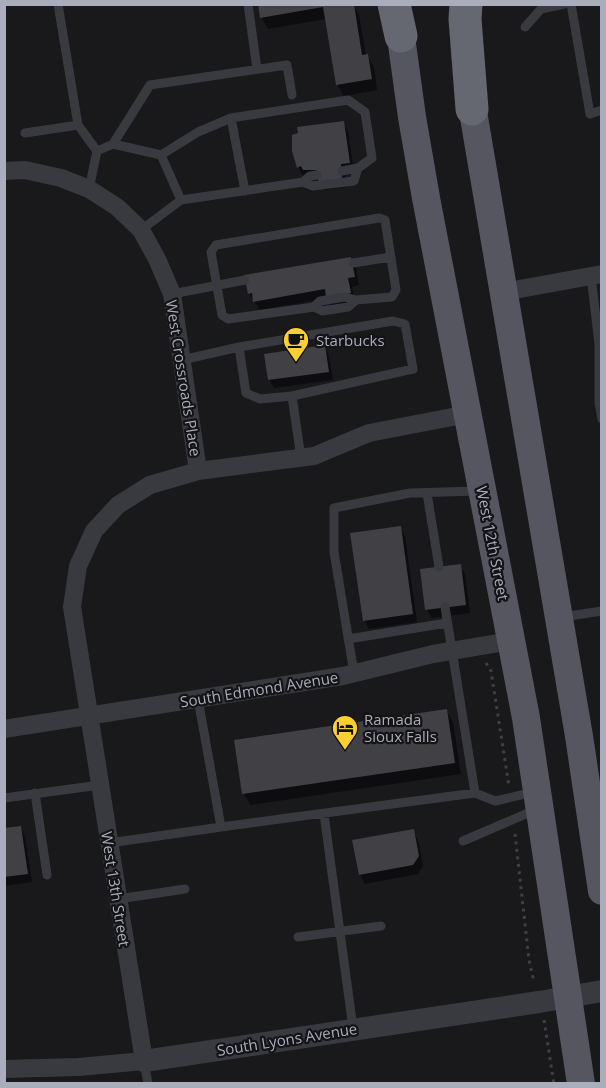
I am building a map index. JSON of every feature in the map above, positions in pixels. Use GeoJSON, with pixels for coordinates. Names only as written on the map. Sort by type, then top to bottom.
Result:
{"type":"FeatureCollection","features":[{"type":"Feature","properties":{"kind":"highway"},"geometry":{"type":"LineString","coordinates":[[395,4],[401,36]]}},
{"type":"Feature","properties":{"kind":"highway"},"geometry":{"type":"LineString","coordinates":[[466,4],[465,19],[472,109]]}},
{"type":"Feature","properties":{"kind":"main road"},"geometry":{"type":"LineString","coordinates":[[456,4],[579,736],[602,891]]}},
{"type":"Feature","properties":{"kind":"main road","name":"West 12th Street"},"geometry":{"type":"LineString","coordinates":[[401,36],[426,198],[526,718],[581,1083]]}},
{"type":"Feature","properties":{"kind":"street","name":"West Crossroads Place"},"geometry":{"type":"LineString","coordinates":[[4,171],[25,171],[60,178],[89,189],[117,207],[141,230],[172,294],[198,471]]}},
{"type":"Feature","properties":{"kind":"street"},"geometry":{"type":"LineString","coordinates":[[503,292],[596,275]]}},
{"type":"Feature","properties":{"kind":"street","name":"West 13th Street"},"geometry":{"type":"LineString","coordinates":[[144,1061],[72,607],[78,566],[94,531],[118,505],[150,485],[198,471],[314,456],[369,433],[468,414]]}},
{"type":"Feature","properties":{"kind":"street","name":"South Edmond Avenue"},"geometry":{"type":"LineString","coordinates":[[4,729],[354,673],[433,654],[511,641]]}},
{"type":"Feature","properties":{"kind":"street","name":"South Lyons Avenue"},"geometry":{"type":"LineString","coordinates":[[4,1069],[79,1067],[144,1061],[602,991]]}},
{"type":"Feature","properties":{"kind":"lane"},"geometry":{"type":"LineString","coordinates":[[58,4],[78,125],[98,151]]}},
{"type":"Feature","properties":{"kind":"lane"},"geometry":{"type":"LineString","coordinates":[[248,4],[257,69]]}},
{"type":"Feature","properties":{"kind":"lane"},"geometry":{"type":"LineString","coordinates":[[525,27],[541,9],[564,4]]}},
{"type":"Feature","properties":{"kind":"lane"},"geometry":{"type":"LineString","coordinates":[[571,4],[590,114],[602,110]]}},
{"type":"Feature","properties":{"kind":"lane"},"geometry":{"type":"LineString","coordinates":[[98,151],[113,144],[150,85],[287,65],[292,95]]}},
{"type":"Feature","properties":{"kind":"lane"},"geometry":{"type":"LineString","coordinates":[[113,144],[161,155],[198,132],[231,118],[348,100],[365,112],[372,158],[357,168],[342,171]]}},
{"type":"Feature","properties":{"kind":"lane"},"geometry":{"type":"LineString","coordinates":[[231,118],[245,191]]}},
{"type":"Feature","properties":{"kind":"lane"},"geometry":{"type":"LineString","coordinates":[[25,133],[78,125]]}},
{"type":"Feature","properties":{"kind":"lane"},"geometry":{"type":"LineString","coordinates":[[89,189],[98,151]]}},
{"type":"Feature","properties":{"kind":"lane"},"geometry":{"type":"LineString","coordinates":[[161,155],[181,200]]}},
{"type":"Feature","properties":{"kind":"lane"},"geometry":{"type":"LineString","coordinates":[[141,230],[181,200],[303,182],[313,186],[354,181],[357,168]]}},
{"type":"Feature","properties":{"kind":"lane"},"geometry":{"type":"LineString","coordinates":[[303,182],[310,176],[317,175]]}},
{"type":"Feature","properties":{"kind":"lane"},"geometry":{"type":"LineString","coordinates":[[379,218],[385,220],[391,257],[396,290],[392,297],[356,300],[345,297],[320,301],[314,307],[228,319],[222,315],[211,252],[216,245],[379,218]]}},
{"type":"Feature","properties":{"kind":"lane"},"geometry":{"type":"LineString","coordinates":[[353,263],[391,257]]}},
{"type":"Feature","properties":{"kind":"lane"},"geometry":{"type":"LineString","coordinates":[[596,275],[600,344],[599,403],[602,419]]}},
{"type":"Feature","properties":{"kind":"lane"},"geometry":{"type":"LineString","coordinates":[[172,294],[245,280]]}},
{"type":"Feature","properties":{"kind":"lane"},"geometry":{"type":"LineString","coordinates":[[182,360],[239,348],[393,321],[405,324],[413,369],[292,396],[260,399],[246,393],[239,348]]}},
{"type":"Feature","properties":{"kind":"lane"},"geometry":{"type":"LineString","coordinates":[[292,396],[301,458]]}},
{"type":"Feature","properties":{"kind":"lane"},"geometry":{"type":"LineString","coordinates":[[354,673],[334,552],[334,508],[410,493],[483,490]]}},
{"type":"Feature","properties":{"kind":"lane"},"geometry":{"type":"LineString","coordinates":[[427,493],[439,567]]}},
{"type":"Feature","properties":{"kind":"lane"},"geometry":{"type":"LineString","coordinates":[[445,608],[475,793]]}},
{"type":"Feature","properties":{"kind":"lane"},"geometry":{"type":"LineString","coordinates":[[558,618],[602,611]]}},
{"type":"Feature","properties":{"kind":"lane"},"geometry":{"type":"LineString","coordinates":[[348,639],[447,623]]}},
{"type":"Feature","properties":{"kind":"lane"},"geometry":{"type":"LineString","coordinates":[[198,699],[221,827]]}},
{"type":"Feature","properties":{"kind":"lane"},"geometry":{"type":"LineString","coordinates":[[4,798],[100,785]]}},
{"type":"Feature","properties":{"kind":"lane"},"geometry":{"type":"LineString","coordinates":[[35,793],[47,875]]}},
{"type":"Feature","properties":{"kind":"lane"},"geometry":{"type":"LineString","coordinates":[[109,843],[475,793],[495,801],[510,796],[539,800]]}},
{"type":"Feature","properties":{"kind":"lane"},"geometry":{"type":"LineString","coordinates":[[463,841],[539,800]]}},
{"type":"Feature","properties":{"kind":"lane"},"geometry":{"type":"LineString","coordinates":[[324,814],[353,1029]]}},
{"type":"Feature","properties":{"kind":"lane"},"geometry":{"type":"LineString","coordinates":[[118,899],[185,889]]}},
{"type":"Feature","properties":{"kind":"lane"},"geometry":{"type":"LineString","coordinates":[[298,937],[381,926]]}},
{"type":"Feature","properties":{"kind":"lane"},"geometry":{"type":"LineString","coordinates":[[144,1061],[148,1083]]}},
{"type":"Feature","properties":{"kind":"path"},"geometry":{"type":"LineString","coordinates":[[547,1033],[554,1083]]}},
{"type":"Feature","properties":{"kind":"building"},"geometry":{"type":"Polygon","coordinates":[[[258,4],[354,4],[362,55],[368,54],[372,79],[336,85],[323,7],[260,18],[258,4]]]}},
{"type":"Feature","properties":{"kind":"building"},"geometry":{"type":"Polygon","coordinates":[[[344,121],[350,163],[341,164],[342,179],[319,182],[316,170],[303,170],[301,166],[297,168],[292,151],[292,135],[298,133],[297,127],[344,121]]]}},
{"type":"Feature","properties":{"kind":"building"},"geometry":{"type":"Polygon","coordinates":[[[351,257],[355,277],[348,278],[351,293],[326,298],[325,289],[253,302],[252,293],[248,294],[244,275],[351,257]]]}},
{"type":"Feature","properties":{"kind":"building","name":"Starbucks"},"geometry":{"type":"Polygon","coordinates":[[[325,345],[329,372],[268,380],[264,354],[325,345]]]}},
{"type":"Feature","properties":{"kind":"building"},"geometry":{"type":"Polygon","coordinates":[[[401,526],[413,614],[363,621],[350,533],[401,526]]]}},
{"type":"Feature","properties":{"kind":"building"},"geometry":{"type":"Polygon","coordinates":[[[461,564],[466,605],[425,610],[420,569],[461,564]]]}},
{"type":"Feature","properties":{"kind":"building","name":"Ramada Sioux Falls"},"geometry":{"type":"Polygon","coordinates":[[[447,709],[455,763],[242,794],[234,740],[447,709]]]}},
{"type":"Feature","properties":{"kind":"building"},"geometry":{"type":"Polygon","coordinates":[[[21,826],[28,874],[4,877],[4,828],[21,826]]]}},
{"type":"Feature","properties":{"kind":"building"},"geometry":{"type":"Polygon","coordinates":[[[414,829],[419,856],[413,865],[359,875],[352,840],[414,829]]]}},
{"type":"Feature","properties":{"kind":"place","name":"Starbucks"},"geometry":{"type":"Point","coordinates":[296,363]}},
{"type":"Feature","properties":{"kind":"place","name":"Ramada Sioux Falls"},"geometry":{"type":"Point","coordinates":[345,751]}}]}
